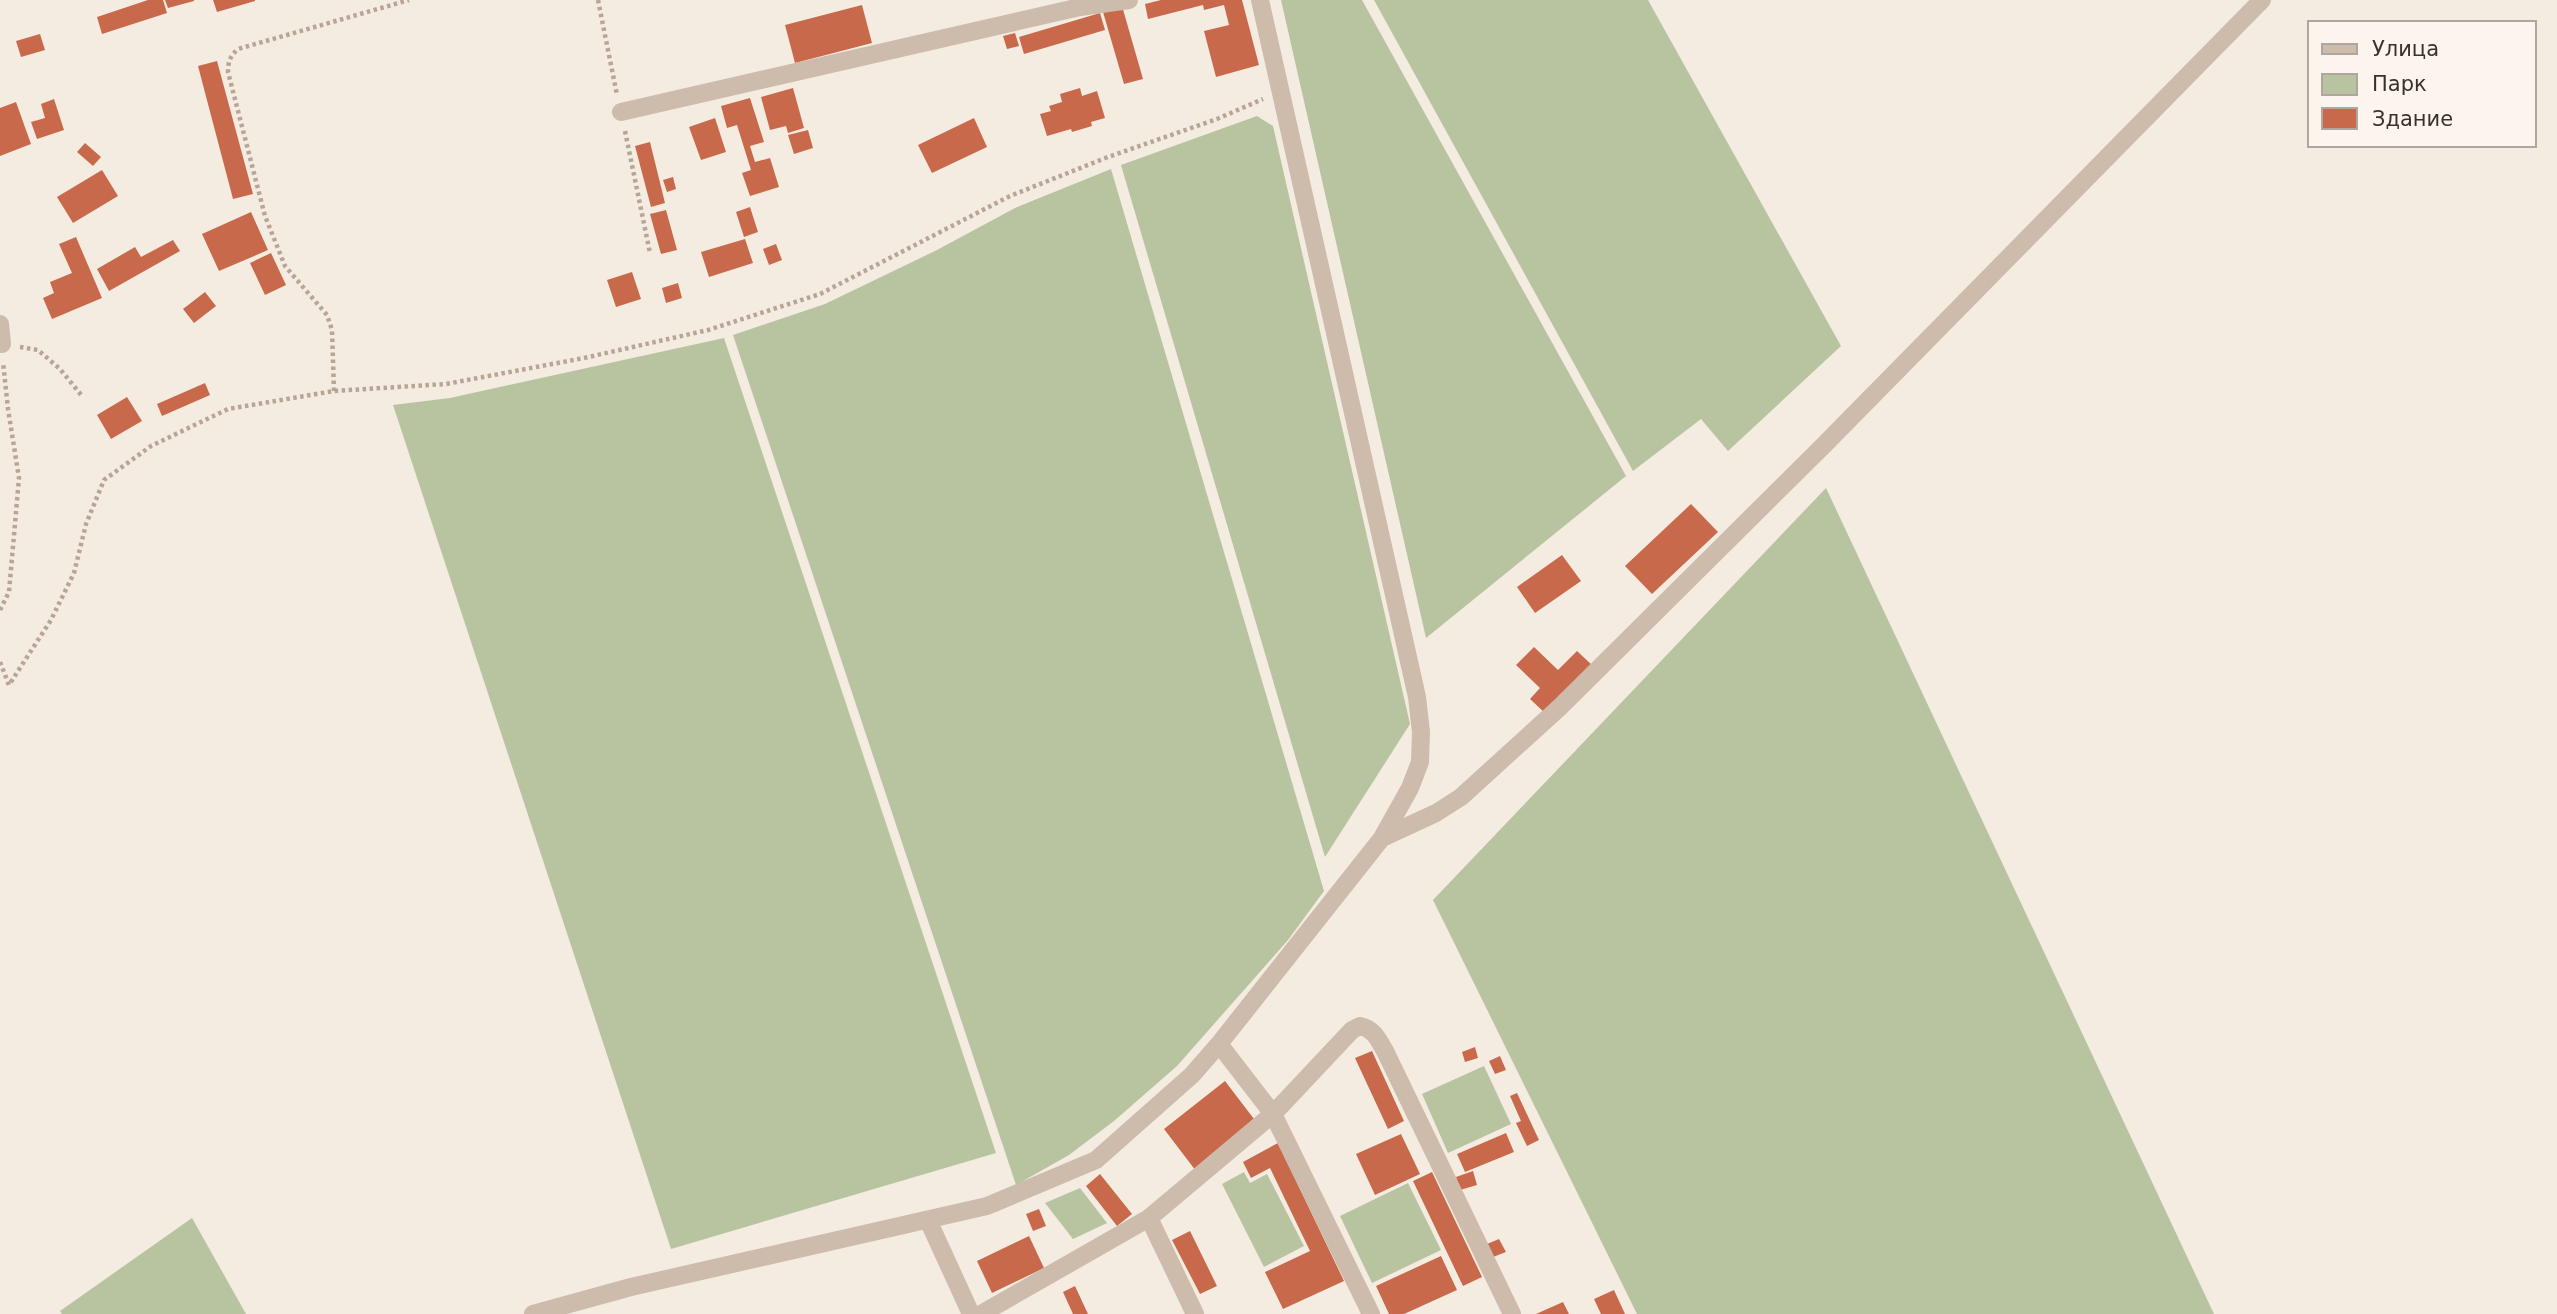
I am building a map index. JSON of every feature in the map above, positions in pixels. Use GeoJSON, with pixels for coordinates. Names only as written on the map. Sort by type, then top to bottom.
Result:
{"type":"FeatureCollection","features":[{"type":"Feature","properties":{"kind":"lane"},"geometry":{"type":"LineString","coordinates":[[621,112],[1080,7],[1129,0]]}},
{"type":"Feature","properties":{"kind":"lane"},"geometry":{"type":"LineString","coordinates":[[533,1314],[631,1287],[987,1206],[1096,1160],[1192,1075],[1219,1044],[1382,838],[1410,788],[1420,762],[1421,732],[1417,697],[1260,0]]}},
{"type":"Feature","properties":{"kind":"lane"},"geometry":{"type":"LineString","coordinates":[[1382,838],[1436,813],[1461,797],[1560,707],[1823,446],[2262,0]]}},
{"type":"Feature","properties":{"kind":"lane"},"geometry":{"type":"LineString","coordinates":[[0,324],[2,344]]}},
{"type":"Feature","properties":{"kind":"lane"},"geometry":{"type":"LineString","coordinates":[[981,1314],[1149,1218],[1273,1114],[1352,1030],[1360,1026],[1373,1032],[1512,1314]]}},
{"type":"Feature","properties":{"kind":"lane"},"geometry":{"type":"LineString","coordinates":[[1219,1044],[1273,1114],[1371,1314]]}},
{"type":"Feature","properties":{"kind":"lane"},"geometry":{"type":"LineString","coordinates":[[1149,1218],[1195,1314]]}},
{"type":"Feature","properties":{"kind":"lane"},"geometry":{"type":"LineString","coordinates":[[928,1220],[971,1314]]}},
{"type":"Feature","properties":{"kind":"path"},"geometry":{"type":"LineString","coordinates":[[334,391],[332,330],[327,315],[285,266],[265,216],[228,64],[231,55],[238,49],[410,0]]}},
{"type":"Feature","properties":{"kind":"path"},"geometry":{"type":"LineString","coordinates":[[0,662],[9,685],[51,620],[74,573],[86,524],[104,480],[151,446],[228,409],[334,391],[446,384],[583,358],[708,330],[820,294],[1010,196],[1108,156],[1217,119],[1280,92]]}},
{"type":"Feature","properties":{"kind":"path"},"geometry":{"type":"LineString","coordinates":[[0,610],[9,592],[19,478],[8,410],[2,344],[38,349],[60,369],[82,396]]}},
{"type":"Feature","properties":{"kind":"green space"},"geometry":{"type":"Polygon","coordinates":[[[1281,0],[1362,0],[1626,476],[1426,638],[1281,0]]]}},
{"type":"Feature","properties":{"kind":"green space"},"geometry":{"type":"Polygon","coordinates":[[[1374,0],[1648,0],[1841,346],[1728,451],[1701,419],[1633,471],[1374,0]]]}},
{"type":"Feature","properties":{"kind":"green space"},"geometry":{"type":"Polygon","coordinates":[[[1257,116],[1273,126],[1410,724],[1325,857],[1121,165],[1257,116]]]}},
{"type":"Feature","properties":{"kind":"green space"},"geometry":{"type":"Polygon","coordinates":[[[1111,169],[1324,891],[1288,940],[1177,1066],[1114,1121],[1069,1155],[1016,1185],[733,335],[825,304],[937,250],[1015,208],[1111,169]]]}},
{"type":"Feature","properties":{"kind":"green space"},"geometry":{"type":"Polygon","coordinates":[[[724,338],[996,1153],[671,1249],[393,405],[450,398],[724,338]]]}},
{"type":"Feature","properties":{"kind":"green space"},"geometry":{"type":"Polygon","coordinates":[[[1826,488],[2214,1314],[1637,1314],[1433,900],[1826,488]]]}},
{"type":"Feature","properties":{"kind":"green space"},"geometry":{"type":"Polygon","coordinates":[[[1484,1066],[1511,1124],[1448,1153],[1422,1094],[1484,1066]]]}},
{"type":"Feature","properties":{"kind":"green space"},"geometry":{"type":"Polygon","coordinates":[[[1244,1172],[1250,1183],[1267,1174],[1304,1246],[1264,1267],[1222,1184],[1244,1172]]]}},
{"type":"Feature","properties":{"kind":"green space"},"geometry":{"type":"Polygon","coordinates":[[[1408,1183],[1441,1250],[1372,1283],[1340,1216],[1408,1183]]]}},
{"type":"Feature","properties":{"kind":"green space"},"geometry":{"type":"Polygon","coordinates":[[[1080,1188],[1107,1223],[1073,1239],[1045,1203],[1080,1188]]]}},
{"type":"Feature","properties":{"kind":"green space"},"geometry":{"type":"Polygon","coordinates":[[[192,1218],[246,1314],[62,1314],[60,1311],[192,1218]]]}},
{"type":"Feature","properties":{"kind":"building"},"geometry":{"type":"Polygon","coordinates":[[[148,0],[163,0],[167,13],[102,34],[97,17],[148,0]]]}},
{"type":"Feature","properties":{"kind":"building"},"geometry":{"type":"Polygon","coordinates":[[[165,0],[194,0],[194,1],[168,8],[165,0]]]}},
{"type":"Feature","properties":{"kind":"building"},"geometry":{"type":"Polygon","coordinates":[[[213,0],[255,0],[255,1],[217,12],[213,0]]]}},
{"type":"Feature","properties":{"kind":"building"},"geometry":{"type":"Polygon","coordinates":[[[1161,0],[1242,0],[1259,65],[1216,77],[1204,31],[1229,25],[1224,5],[1204,10],[1203,5],[1148,19],[1145,4],[1161,0]]]}},
{"type":"Feature","properties":{"kind":"building"},"geometry":{"type":"Polygon","coordinates":[[[862,5],[872,43],[795,63],[785,25],[862,5]]]}},
{"type":"Feature","properties":{"kind":"building"},"geometry":{"type":"Polygon","coordinates":[[[1122,6],[1143,79],[1124,84],[1103,12],[1122,6]]]}},
{"type":"Feature","properties":{"kind":"building"},"geometry":{"type":"Polygon","coordinates":[[[1100,13],[1105,30],[1024,54],[1019,37],[1100,13]]]}},
{"type":"Feature","properties":{"kind":"building"},"geometry":{"type":"Polygon","coordinates":[[[1015,33],[1019,46],[1007,49],[1003,36],[1015,33]]]}},
{"type":"Feature","properties":{"kind":"building"},"geometry":{"type":"Polygon","coordinates":[[[40,34],[45,50],[21,57],[16,41],[40,34]]]}},
{"type":"Feature","properties":{"kind":"building"},"geometry":{"type":"Polygon","coordinates":[[[217,61],[253,194],[233,199],[198,66],[217,61]]]}},
{"type":"Feature","properties":{"kind":"building"},"geometry":{"type":"Polygon","coordinates":[[[793,88],[804,128],[788,133],[786,126],[770,130],[761,97],[793,88]]]}},
{"type":"Feature","properties":{"kind":"building"},"geometry":{"type":"Polygon","coordinates":[[[1080,88],[1082,96],[1097,91],[1105,118],[1091,122],[1092,126],[1047,136],[1040,114],[1051,111],[1049,106],[1062,102],[1060,94],[1080,88]]]}},
{"type":"Feature","properties":{"kind":"building"},"geometry":{"type":"Polygon","coordinates":[[[750,98],[764,142],[750,146],[755,162],[770,158],[779,187],[750,196],[742,173],[751,170],[737,125],[727,128],[721,106],[750,98]]]}},
{"type":"Feature","properties":{"kind":"building"},"geometry":{"type":"Polygon","coordinates":[[[54,99],[64,130],[37,139],[31,122],[45,118],[41,104],[54,99]]]}},
{"type":"Feature","properties":{"kind":"building"},"geometry":{"type":"Polygon","coordinates":[[[16,102],[31,144],[0,156],[0,108],[16,102]]]}},
{"type":"Feature","properties":{"kind":"building"},"geometry":{"type":"Polygon","coordinates":[[[715,118],[726,152],[701,160],[689,127],[715,118]]]}},
{"type":"Feature","properties":{"kind":"building"},"geometry":{"type":"Polygon","coordinates":[[[974,118],[987,147],[932,173],[918,145],[974,118]]]}},
{"type":"Feature","properties":{"kind":"building"},"geometry":{"type":"Polygon","coordinates":[[[808,130],[813,148],[794,154],[788,135],[808,130]]]}},
{"type":"Feature","properties":{"kind":"building"},"geometry":{"type":"Polygon","coordinates":[[[650,142],[665,203],[651,207],[635,146],[650,142]]]}},
{"type":"Feature","properties":{"kind":"building"},"geometry":{"type":"Polygon","coordinates":[[[85,143],[101,157],[93,166],[77,152],[85,143]]]}},
{"type":"Feature","properties":{"kind":"building"},"geometry":{"type":"Polygon","coordinates":[[[102,170],[118,196],[73,223],[57,197],[102,170]]]}},
{"type":"Feature","properties":{"kind":"building"},"geometry":{"type":"Polygon","coordinates":[[[673,177],[676,189],[667,192],[663,180],[673,177]]]}},
{"type":"Feature","properties":{"kind":"building"},"geometry":{"type":"Polygon","coordinates":[[[750,207],[758,232],[744,237],[736,212],[750,207]]]}},
{"type":"Feature","properties":{"kind":"building"},"geometry":{"type":"Polygon","coordinates":[[[666,210],[677,250],[661,254],[650,214],[666,210]]]}},
{"type":"Feature","properties":{"kind":"building"},"geometry":{"type":"Polygon","coordinates":[[[251,212],[268,250],[219,271],[202,234],[251,212]]]}},
{"type":"Feature","properties":{"kind":"building"},"geometry":{"type":"Polygon","coordinates":[[[76,237],[102,298],[52,319],[43,298],[54,293],[50,282],[72,273],[59,244],[76,237]]]}},
{"type":"Feature","properties":{"kind":"building"},"geometry":{"type":"Polygon","coordinates":[[[745,239],[753,263],[709,277],[701,252],[745,239]]]}},
{"type":"Feature","properties":{"kind":"building"},"geometry":{"type":"Polygon","coordinates":[[[173,240],[180,251],[109,291],[97,269],[135,247],[141,257],[173,240]]]}},
{"type":"Feature","properties":{"kind":"building"},"geometry":{"type":"Polygon","coordinates":[[[776,244],[782,260],[769,265],[763,249],[776,244]]]}},
{"type":"Feature","properties":{"kind":"building"},"geometry":{"type":"Polygon","coordinates":[[[271,253],[286,285],[265,295],[250,263],[271,253]]]}},
{"type":"Feature","properties":{"kind":"building"},"geometry":{"type":"Polygon","coordinates":[[[632,272],[641,299],[616,307],[607,280],[632,272]]]}},
{"type":"Feature","properties":{"kind":"building"},"geometry":{"type":"Polygon","coordinates":[[[678,283],[682,298],[666,303],[662,288],[678,283]]]}},
{"type":"Feature","properties":{"kind":"building"},"geometry":{"type":"Polygon","coordinates":[[[205,292],[216,306],[194,323],[183,309],[205,292]]]}},
{"type":"Feature","properties":{"kind":"building"},"geometry":{"type":"Polygon","coordinates":[[[205,383],[210,395],[162,416],[157,404],[205,383]]]}},
{"type":"Feature","properties":{"kind":"building"},"geometry":{"type":"Polygon","coordinates":[[[127,397],[142,421],[111,439],[97,415],[127,397]]]}},
{"type":"Feature","properties":{"kind":"building"},"geometry":{"type":"Polygon","coordinates":[[[1691,504],[1718,532],[1652,594],[1625,566],[1691,504]]]}},
{"type":"Feature","properties":{"kind":"building"},"geometry":{"type":"Polygon","coordinates":[[[1562,555],[1581,581],[1535,613],[1517,587],[1562,555]]]}},
{"type":"Feature","properties":{"kind":"building"},"geometry":{"type":"Polygon","coordinates":[[[1534,647],[1558,670],[1577,651],[1593,666],[1545,713],[1530,699],[1540,688],[1516,665],[1534,647]]]}},
{"type":"Feature","properties":{"kind":"building"},"geometry":{"type":"Polygon","coordinates":[[[1475,1047],[1478,1058],[1465,1062],[1462,1052],[1475,1047]]]}},
{"type":"Feature","properties":{"kind":"building"},"geometry":{"type":"Polygon","coordinates":[[[1372,1051],[1404,1121],[1388,1129],[1355,1058],[1372,1051]]]}},
{"type":"Feature","properties":{"kind":"building"},"geometry":{"type":"Polygon","coordinates":[[[1500,1056],[1506,1070],[1495,1074],[1489,1061],[1500,1056]]]}},
{"type":"Feature","properties":{"kind":"building"},"geometry":{"type":"Polygon","coordinates":[[[1225,1081],[1257,1123],[1196,1171],[1164,1129],[1225,1081]]]}},
{"type":"Feature","properties":{"kind":"building"},"geometry":{"type":"Polygon","coordinates":[[[1517,1093],[1539,1140],[1527,1146],[1516,1123],[1521,1121],[1510,1096],[1517,1093]]]}},
{"type":"Feature","properties":{"kind":"building"},"geometry":{"type":"Polygon","coordinates":[[[1506,1133],[1514,1152],[1465,1172],[1457,1154],[1506,1133]]]}},
{"type":"Feature","properties":{"kind":"building"},"geometry":{"type":"Polygon","coordinates":[[[1401,1134],[1420,1174],[1375,1195],[1356,1154],[1401,1134]]]}},
{"type":"Feature","properties":{"kind":"building"},"geometry":{"type":"Polygon","coordinates":[[[1278,1143],[1344,1281],[1283,1309],[1265,1272],[1310,1251],[1270,1168],[1251,1178],[1243,1162],[1278,1143]]]}},
{"type":"Feature","properties":{"kind":"building"},"geometry":{"type":"Polygon","coordinates":[[[1473,1171],[1477,1185],[1460,1190],[1456,1177],[1473,1171]]]}},
{"type":"Feature","properties":{"kind":"building"},"geometry":{"type":"Polygon","coordinates":[[[1432,1172],[1482,1277],[1463,1286],[1413,1181],[1432,1172]]]}},
{"type":"Feature","properties":{"kind":"building"},"geometry":{"type":"Polygon","coordinates":[[[1100,1174],[1132,1214],[1117,1226],[1086,1186],[1100,1174]]]}},
{"type":"Feature","properties":{"kind":"building"},"geometry":{"type":"Polygon","coordinates":[[[1039,1209],[1046,1226],[1033,1231],[1026,1214],[1039,1209]]]}},
{"type":"Feature","properties":{"kind":"building"},"geometry":{"type":"Polygon","coordinates":[[[1190,1231],[1217,1286],[1200,1294],[1172,1240],[1190,1231]]]}},
{"type":"Feature","properties":{"kind":"building"},"geometry":{"type":"Polygon","coordinates":[[[1029,1236],[1044,1268],[992,1293],[977,1261],[1029,1236]]]}},
{"type":"Feature","properties":{"kind":"building"},"geometry":{"type":"Polygon","coordinates":[[[1499,1239],[1506,1252],[1493,1257],[1487,1244],[1499,1239]]]}},
{"type":"Feature","properties":{"kind":"building"},"geometry":{"type":"Polygon","coordinates":[[[1441,1256],[1457,1290],[1404,1314],[1389,1314],[1376,1286],[1441,1256]]]}},
{"type":"Feature","properties":{"kind":"building"},"geometry":{"type":"Polygon","coordinates":[[[1075,1286],[1088,1314],[1073,1314],[1063,1292],[1075,1286]]]}},
{"type":"Feature","properties":{"kind":"building"},"geometry":{"type":"Polygon","coordinates":[[[1614,1290],[1625,1314],[1601,1314],[1594,1299],[1614,1290]]]}},
{"type":"Feature","properties":{"kind":"building"},"geometry":{"type":"Polygon","coordinates":[[[1563,1302],[1569,1314],[1536,1314],[1563,1302]]]}}]}
